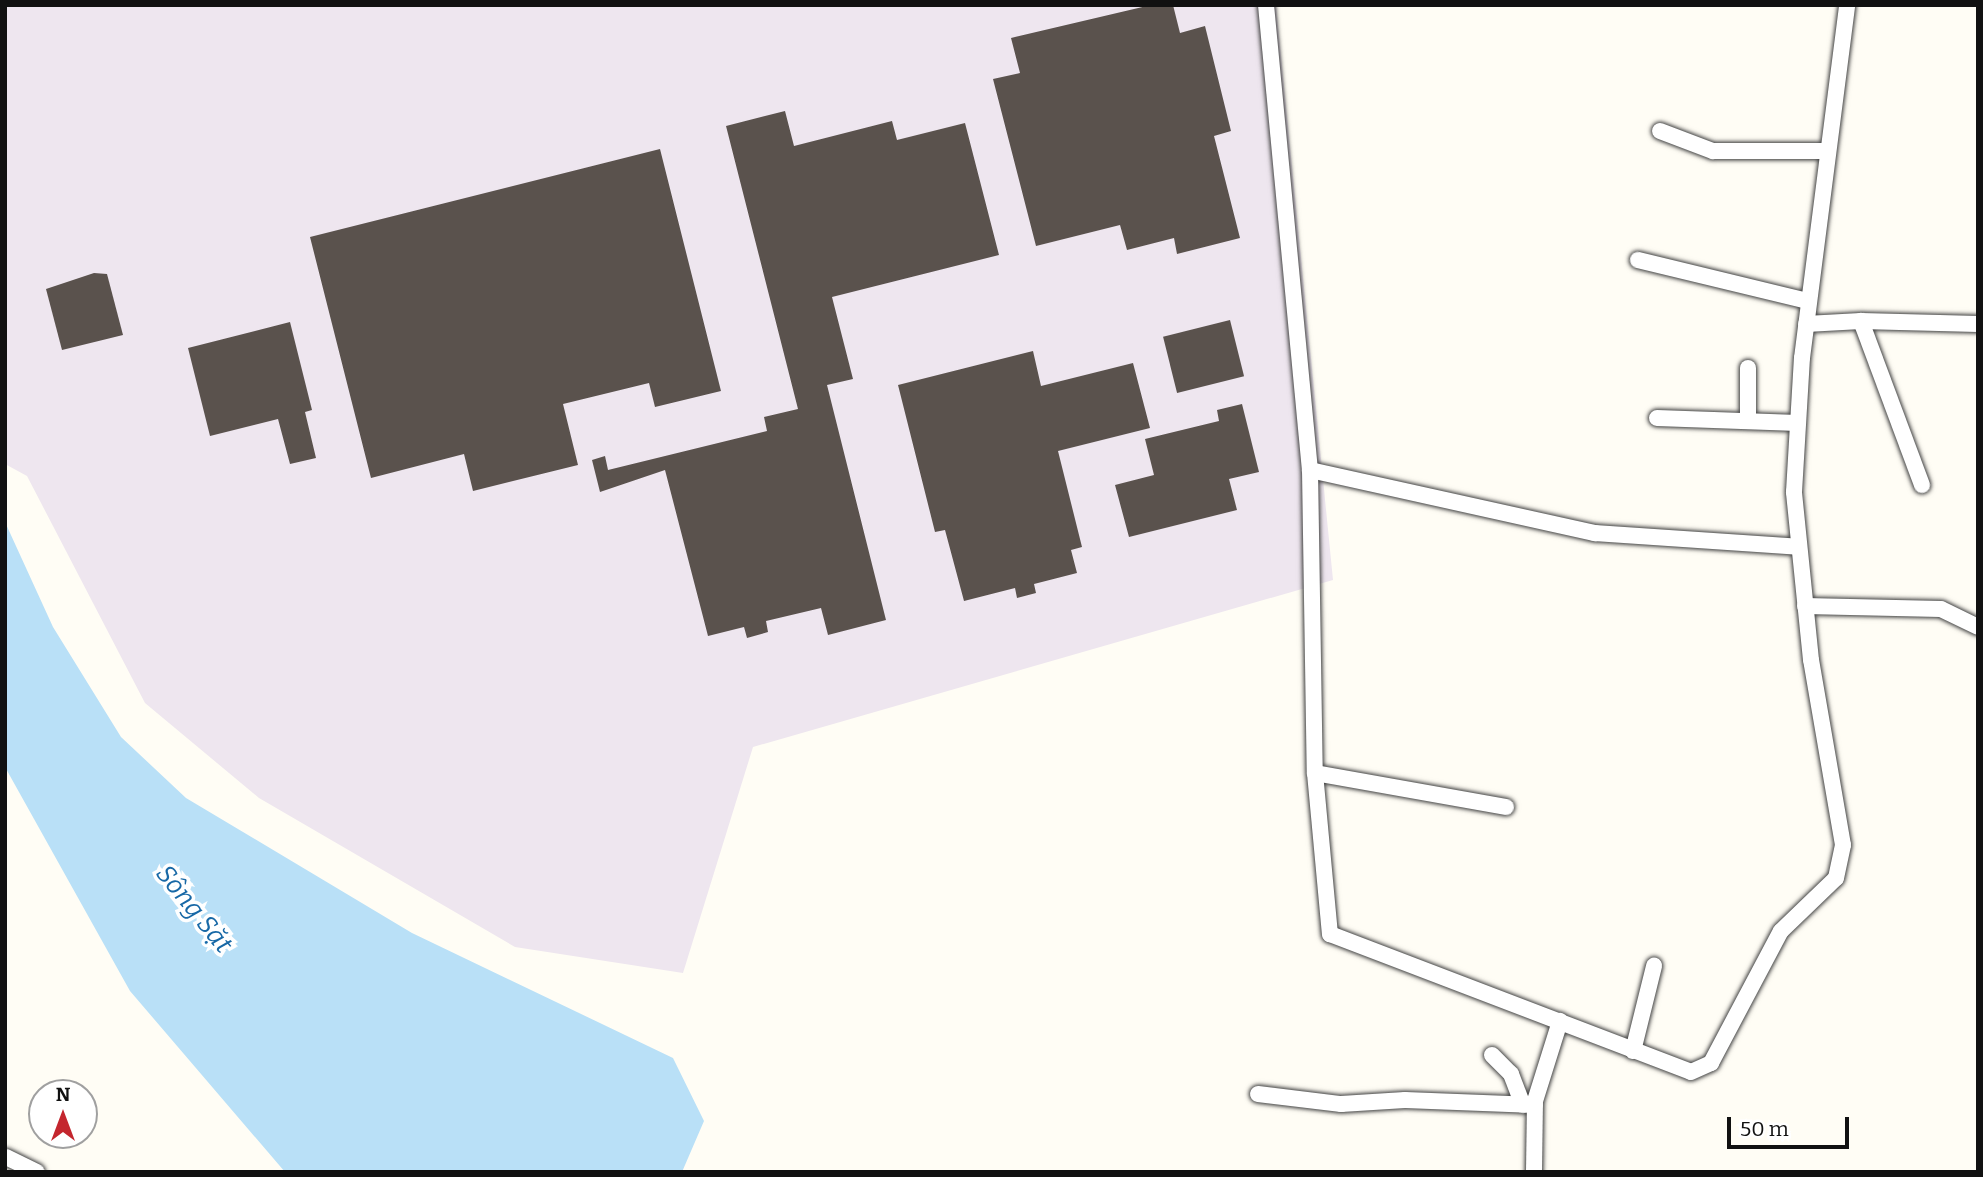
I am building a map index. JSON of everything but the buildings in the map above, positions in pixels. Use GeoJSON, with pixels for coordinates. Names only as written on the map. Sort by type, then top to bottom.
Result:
{"type":"FeatureCollection","features":[{"type":"Feature","properties":{"kind":"street"},"geometry":{"type":"LineString","coordinates":[[1266,5],[1310,470],[1315,773],[1330,934],[1633,1051],[1703,1072],[1771,946],[1836,878],[1843,845],[1840,808],[1805,606],[1798,548],[1798,423],[1808,301],[1847,5]]}},
{"type":"Feature","properties":{"kind":"street"},"geometry":{"type":"LineString","coordinates":[[1660,131],[1713,151],[1826,151]]}},
{"type":"Feature","properties":{"kind":"street"},"geometry":{"type":"LineString","coordinates":[[1637,260],[1808,301]]}},
{"type":"Feature","properties":{"kind":"street"},"geometry":{"type":"LineString","coordinates":[[1806,324],[1861,321],[1978,324]]}},
{"type":"Feature","properties":{"kind":"street"},"geometry":{"type":"LineString","coordinates":[[1861,321],[1922,485]]}},
{"type":"Feature","properties":{"kind":"street"},"geometry":{"type":"LineString","coordinates":[[1748,368],[1748,421]]}},
{"type":"Feature","properties":{"kind":"street"},"geometry":{"type":"LineString","coordinates":[[1657,418],[1798,423]]}},
{"type":"Feature","properties":{"kind":"street"},"geometry":{"type":"LineString","coordinates":[[1310,470],[1595,533],[1798,548]]}},
{"type":"Feature","properties":{"kind":"street"},"geometry":{"type":"LineString","coordinates":[[1805,606],[1941,609],[1978,627]]}},
{"type":"Feature","properties":{"kind":"street"},"geometry":{"type":"LineString","coordinates":[[1315,773],[1506,807]]}},
{"type":"Feature","properties":{"kind":"street"},"geometry":{"type":"LineString","coordinates":[[1633,1051],[1654,966]]}},
{"type":"Feature","properties":{"kind":"street"},"geometry":{"type":"LineString","coordinates":[[1534,1172],[1529,1105],[1560,1021]]}},
{"type":"Feature","properties":{"kind":"street"},"geometry":{"type":"LineString","coordinates":[[1492,1055],[1511,1074],[1529,1105]]}},
{"type":"Feature","properties":{"kind":"street"},"geometry":{"type":"LineString","coordinates":[[1258,1094],[1341,1104],[1529,1105]]}},
{"type":"Feature","properties":{"kind":"street"},"geometry":{"type":"LineString","coordinates":[[6,1157],[37,1172]]}},
{"type":"Feature","properties":{"kind":"shaded area"},"geometry":{"type":"Polygon","coordinates":[[[5,5],[1276,5],[1333,580],[753,747],[683,973],[515,947],[259,798],[145,703],[27,476],[5,464],[5,5]]]}},
{"type":"Feature","properties":{"kind":"water","name":"Sông Sặt"},"geometry":{"type":"Polygon","coordinates":[[[5,522],[53,627],[121,737],[186,798],[412,933],[673,1058],[704,1121],[682,1172],[285,1172],[130,991],[5,767],[5,522]]]}}]}
